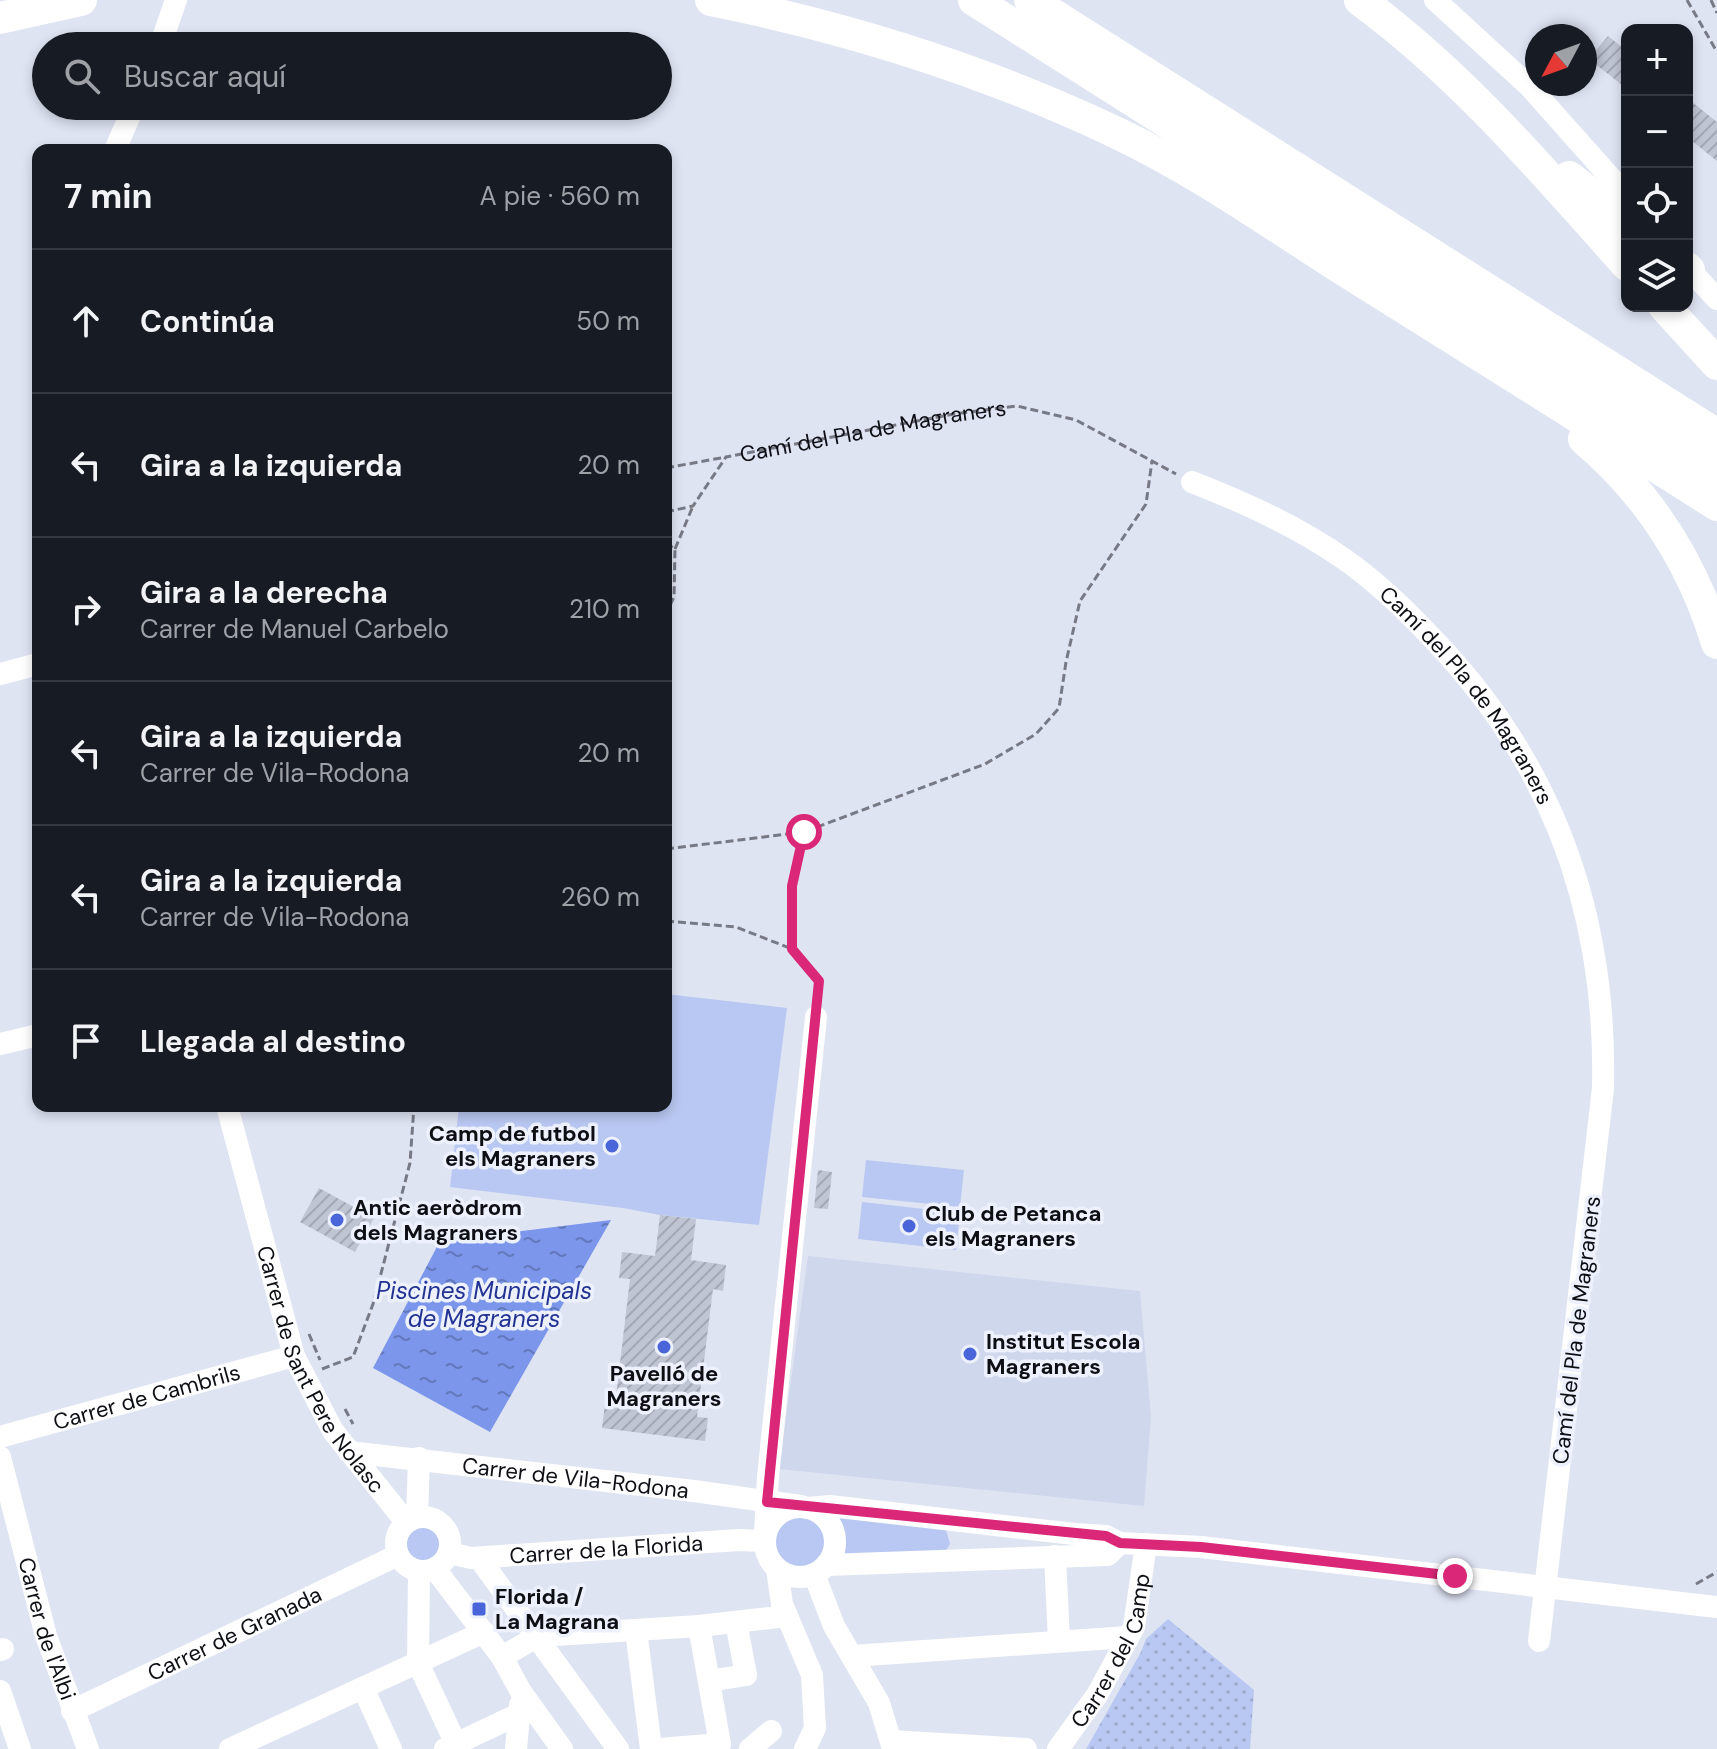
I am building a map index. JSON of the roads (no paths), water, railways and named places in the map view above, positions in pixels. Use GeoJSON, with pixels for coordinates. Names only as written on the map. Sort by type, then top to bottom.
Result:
{"type":"FeatureCollection","features":[{"type":"Feature","properties":{"kind":"highway"},"geometry":{"type":"LineString","coordinates":[[0,18],[81,0]]}},
{"type":"Feature","properties":{"kind":"highway"},"geometry":{"type":"LineString","coordinates":[[711,0],[870,40],[934,60],[1058,106],[1157,154],[1717,505]]}},
{"type":"Feature","properties":{"kind":"highway"},"geometry":{"type":"LineString","coordinates":[[974,0],[1717,470]]}},
{"type":"Feature","properties":{"kind":"highway"},"geometry":{"type":"LineString","coordinates":[[1030,0],[1717,435]]}},
{"type":"Feature","properties":{"kind":"highway"},"geometry":{"type":"LineString","coordinates":[[1360,0],[1414,41],[1500,124],[1621,258]]}},
{"type":"Feature","properties":{"kind":"highway"},"geometry":{"type":"LineString","coordinates":[[1500,124],[1621,217]]}},
{"type":"Feature","properties":{"kind":"highway"},"geometry":{"type":"LineString","coordinates":[[1387,297],[1424,330],[1559,419],[1605,456],[1627,479],[1658,517],[1683,558],[1704,602],[1717,643]]}},
{"type":"Feature","properties":{"kind":"highway"},"geometry":{"type":"LineString","coordinates":[[1669,312],[1717,364]]}},
{"type":"Feature","properties":{"kind":"street"},"geometry":{"type":"LineString","coordinates":[[165,32],[176,0]]}},
{"type":"Feature","properties":{"kind":"street"},"geometry":{"type":"LineString","coordinates":[[1435,0],[1520,77],[1621,189]]}},
{"type":"Feature","properties":{"kind":"street"},"geometry":{"type":"LineString","coordinates":[[118,144],[128,120]]}},
{"type":"Feature","properties":{"kind":"street"},"geometry":{"type":"LineString","coordinates":[[1693,273],[1717,299]]}},
{"type":"Feature","properties":{"kind":"street","name":"Camí del Pla de Magraners"},"geometry":{"type":"LineString","coordinates":[[1192,482],[1268,514],[1325,546],[1360,571],[1418,622],[1468,677],[1509,733],[1545,795],[1574,868],[1599,977],[1603,1088],[1539,1641]]}},
{"type":"Feature","properties":{"kind":"street"},"geometry":{"type":"LineString","coordinates":[[0,674],[32,666]]}},
{"type":"Feature","properties":{"kind":"street"},"geometry":{"type":"LineString","coordinates":[[805,1749],[815,1728],[812,1675],[781,1600],[777,1569],[767,1556],[765,1537],[816,1017]]}},
{"type":"Feature","properties":{"kind":"street"},"geometry":{"type":"LineString","coordinates":[[0,1044],[32,1036]]}},
{"type":"Feature","properties":{"kind":"street","name":"Carrer de Sant Pere Nolasc"},"geometry":{"type":"LineString","coordinates":[[229,1112],[294,1356],[314,1373],[333,1431],[412,1520]]}},
{"type":"Feature","properties":{"kind":"street","name":"Carrer de Cambrils"},"geometry":{"type":"LineString","coordinates":[[0,1437],[294,1356]]}},
{"type":"Feature","properties":{"kind":"street","name":"Carrer de Vila-Rodona"},"geometry":{"type":"LineString","coordinates":[[349,1452],[694,1491],[804,1507],[830,1506],[1106,1536],[1120,1543],[1201,1547],[1717,1607]]}},
{"type":"Feature","properties":{"kind":"street","name":"Carrer de l'Albi"},"geometry":{"type":"LineString","coordinates":[[0,1457],[46,1636],[88,1749]]}},
{"type":"Feature","properties":{"kind":"street"},"geometry":{"type":"LineString","coordinates":[[412,1520],[419,1458]]}},
{"type":"Feature","properties":{"kind":"street"},"geometry":{"type":"LineString","coordinates":[[765,1537],[778,1514],[804,1507],[822,1515],[832,1527],[835,1543],[820,1570],[834,1626],[879,1703],[892,1745],[1026,1749]]}},
{"type":"Feature","properties":{"kind":"street"},"geometry":{"type":"LineString","coordinates":[[434,1564],[409,1567],[398,1555],[395,1545],[397,1535],[412,1520],[429,1517],[444,1526],[449,1536],[434,1564],[418,1663],[451,1746],[520,1703]]}},
{"type":"Feature","properties":{"kind":"street"},"geometry":{"type":"LineString","coordinates":[[950,1520],[957,1539],[956,1551],[950,1561]]}},
{"type":"Feature","properties":{"kind":"street","name":"Carrer de la Florida"},"geometry":{"type":"LineString","coordinates":[[434,1564],[462,1557],[765,1537]]}},
{"type":"Feature","properties":{"kind":"street"},"geometry":{"type":"LineString","coordinates":[[777,1569],[799,1577],[820,1570],[1108,1555],[1120,1543]]}},
{"type":"Feature","properties":{"kind":"street","name":"Carrer del Camp"},"geometry":{"type":"LineString","coordinates":[[1058,1749],[1097,1695],[1134,1627],[1146,1544]]}},
{"type":"Feature","properties":{"kind":"street","name":"Carrer de Granada"},"geometry":{"type":"LineString","coordinates":[[72,1711],[398,1555]]}},
{"type":"Feature","properties":{"kind":"street"},"geometry":{"type":"LineString","coordinates":[[1055,1556],[1059,1641]]}},
{"type":"Feature","properties":{"kind":"street"},"geometry":{"type":"LineString","coordinates":[[479,1558],[618,1749]]}},
{"type":"Feature","properties":{"kind":"street"},"geometry":{"type":"LineString","coordinates":[[434,1564],[502,1657],[520,1703],[562,1749]]}},
{"type":"Feature","properties":{"kind":"street"},"geometry":{"type":"LineString","coordinates":[[502,1657],[538,1636],[699,1626],[787,1616]]}},
{"type":"Feature","properties":{"kind":"street"},"geometry":{"type":"LineString","coordinates":[[709,1681],[746,1675],[736,1622]]}},
{"type":"Feature","properties":{"kind":"street"},"geometry":{"type":"LineString","coordinates":[[660,1749],[720,1744],[699,1626]]}},
{"type":"Feature","properties":{"kind":"street"},"geometry":{"type":"LineString","coordinates":[[636,1630],[651,1749]]}},
{"type":"Feature","properties":{"kind":"street"},"geometry":{"type":"LineString","coordinates":[[230,1749],[484,1632]]}},
{"type":"Feature","properties":{"kind":"street"},"geometry":{"type":"LineString","coordinates":[[852,1656],[1128,1637]]}},
{"type":"Feature","properties":{"kind":"street"},"geometry":{"type":"LineString","coordinates":[[363,1688],[391,1749]]}},
{"type":"Feature","properties":{"kind":"street"},"geometry":{"type":"LineString","coordinates":[[0,1691],[20,1749]]}},
{"type":"Feature","properties":{"kind":"street"},"geometry":{"type":"LineString","coordinates":[[516,1749],[520,1703]]}},
{"type":"Feature","properties":{"kind":"street"},"geometry":{"type":"LineString","coordinates":[[750,1749],[771,1731]]}},
{"type":"Feature","properties":{"kind":"water","name":"Piscines Municipals de Magraners"},"geometry":{"type":"Polygon","coordinates":[[[611,1220],[490,1432],[373,1368],[440,1241],[611,1220]]]}},
{"type":"Feature","properties":{"kind":"place","name":"Camp de futbol els Magraners"},"geometry":{"type":"Point","coordinates":[612,1146]}},
{"type":"Feature","properties":{"kind":"place","name":"Antic aeròdrom dels Magraners"},"geometry":{"type":"Point","coordinates":[337,1220]}},
{"type":"Feature","properties":{"kind":"place","name":"Club de Petanca els Magraners"},"geometry":{"type":"Point","coordinates":[909,1226]}},
{"type":"Feature","properties":{"kind":"place","name":"Pavelló de Magraners"},"geometry":{"type":"Point","coordinates":[664,1347]}},
{"type":"Feature","properties":{"kind":"place","name":"Institut Escola Magraners"},"geometry":{"type":"Point","coordinates":[970,1354]}},
{"type":"Feature","properties":{"kind":"place","name":"Florida / La Magrana"},"geometry":{"type":"Point","coordinates":[479,1609]}}]}
